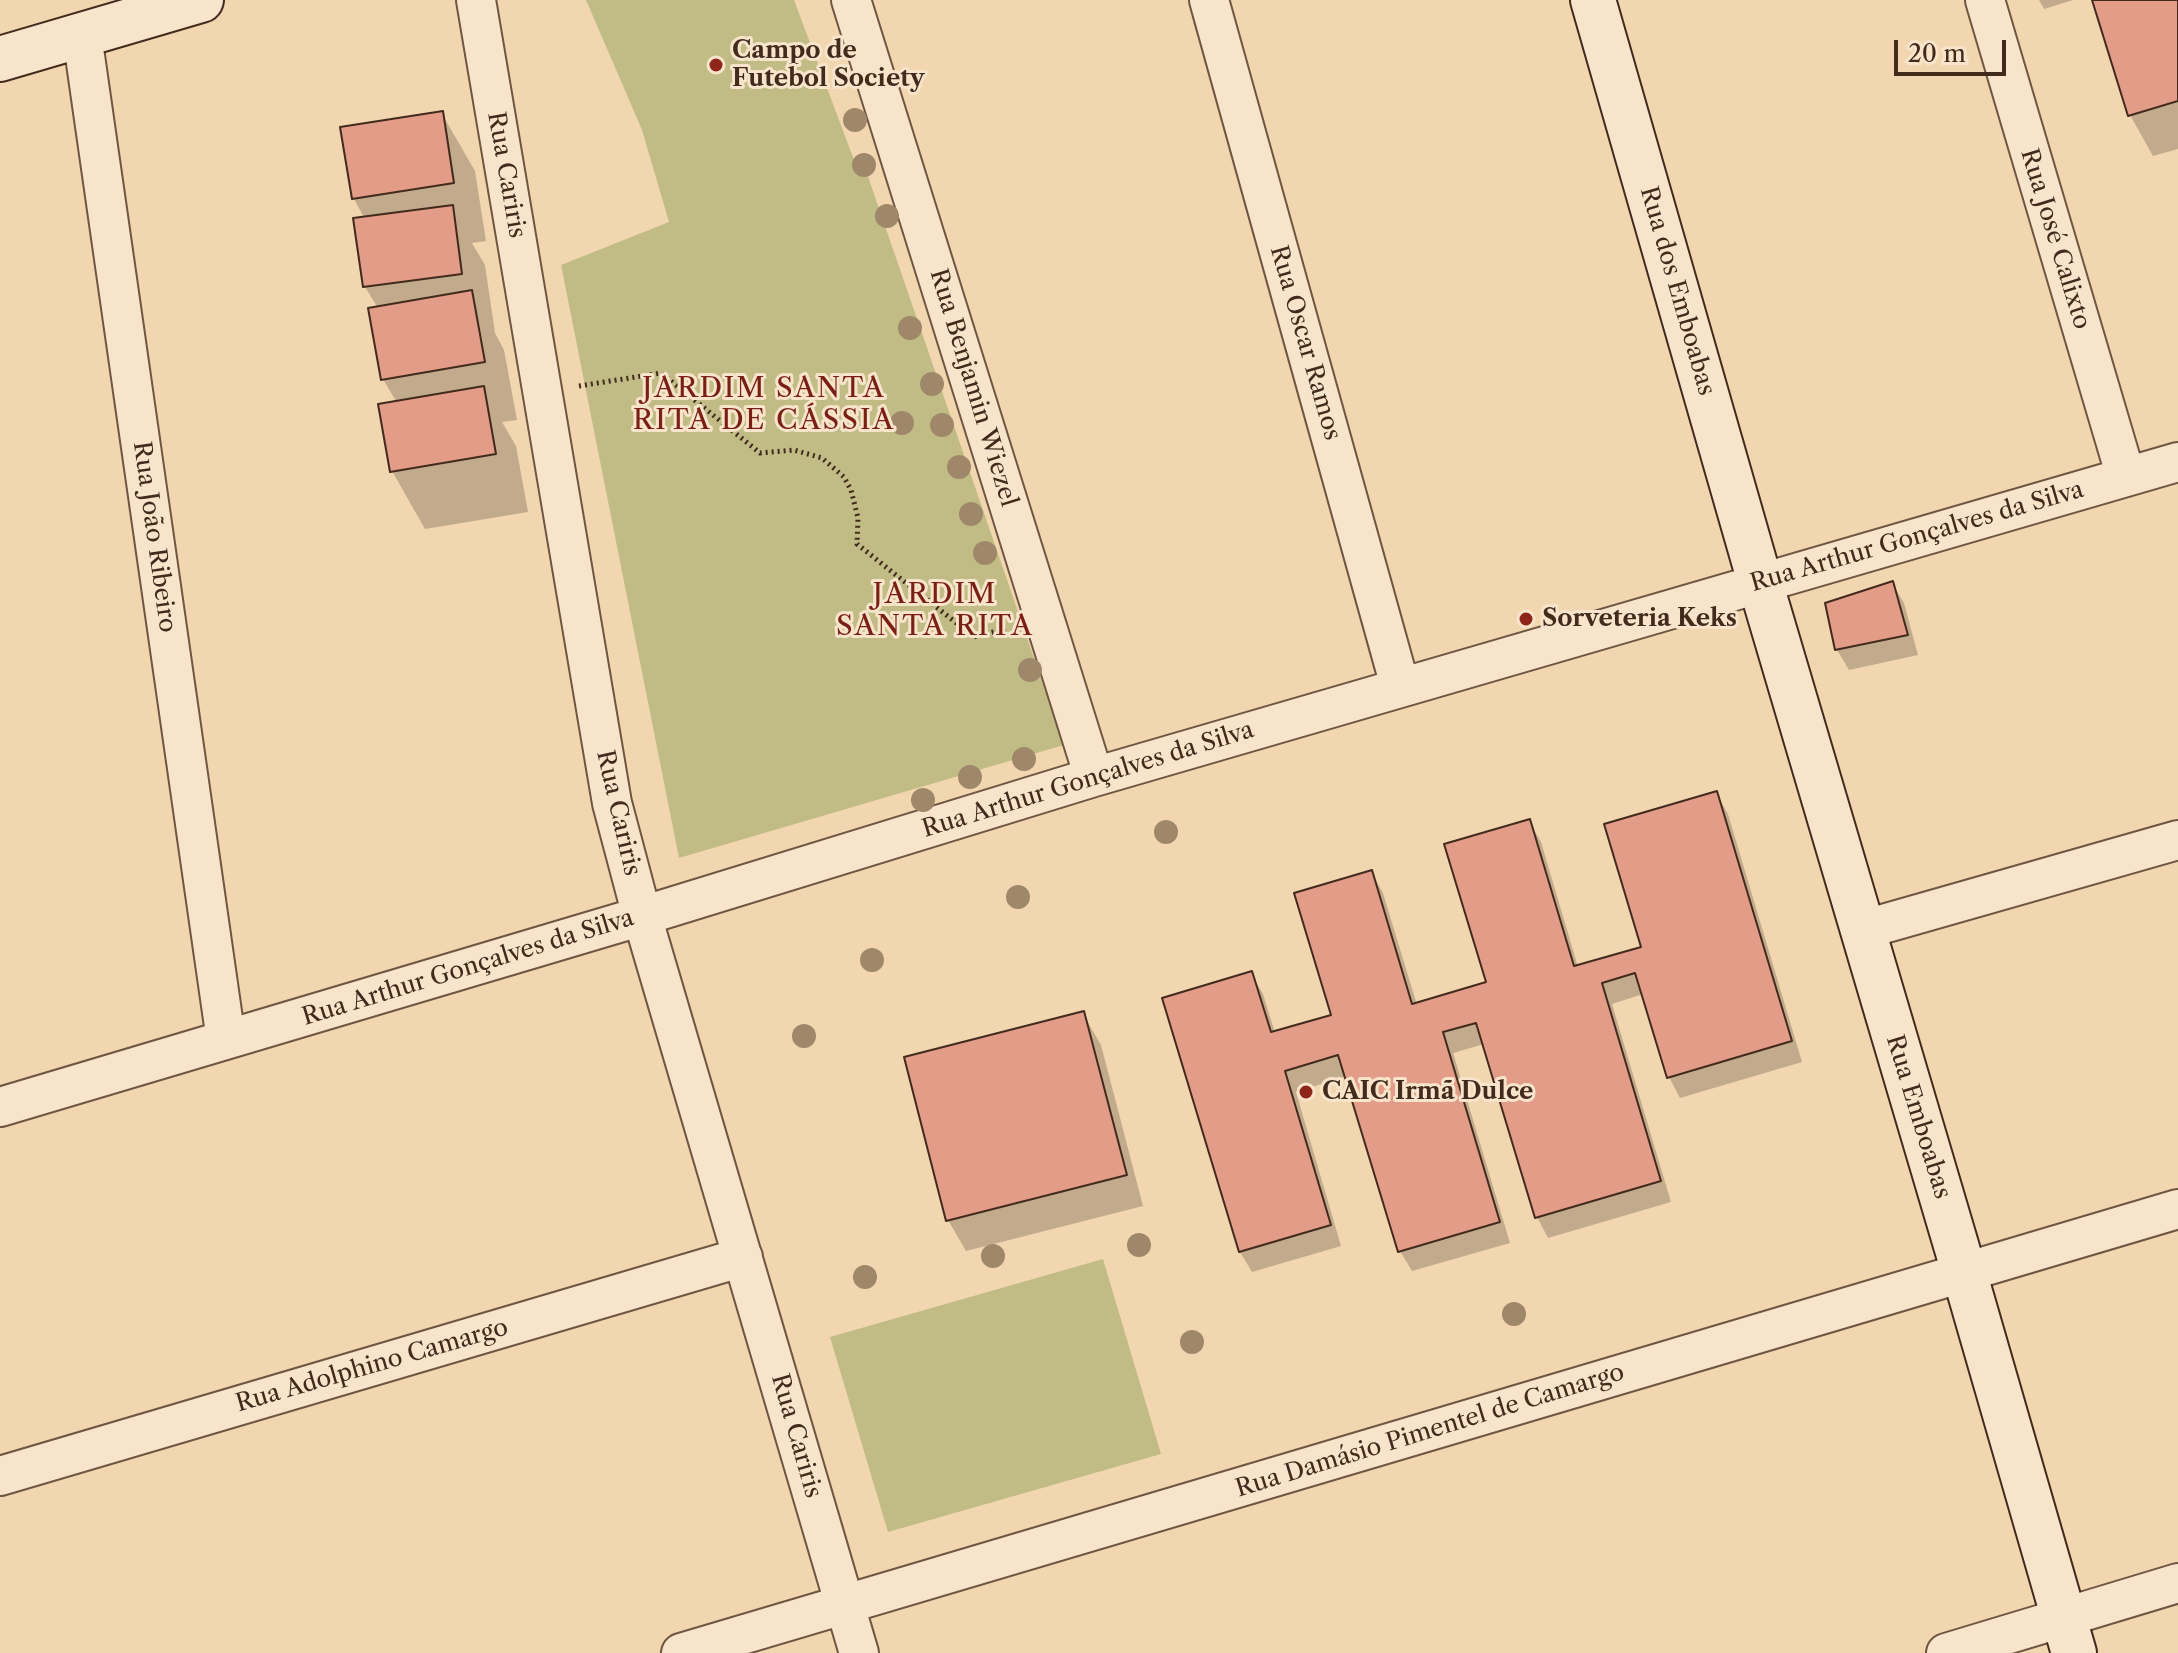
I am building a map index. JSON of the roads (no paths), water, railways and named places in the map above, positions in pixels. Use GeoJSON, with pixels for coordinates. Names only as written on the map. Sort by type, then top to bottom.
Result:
{"type":"FeatureCollection","features":[{"type":"Feature","properties":{"kind":"street"},"geometry":{"type":"LineString","coordinates":[[0,59],[201,0]]}},
{"type":"Feature","properties":{"kind":"street","name":"Rua Cariris"},"geometry":{"type":"LineString","coordinates":[[476,0],[612,803],[642,916],[859,1653]]}},
{"type":"Feature","properties":{"kind":"street","name":"Rua Benjamin Wiezel"},"geometry":{"type":"LineString","coordinates":[[851,0],[1094,777]]}},
{"type":"Feature","properties":{"kind":"street","name":"Rua Oscar Ramos"},"geometry":{"type":"LineString","coordinates":[[1209,0],[1400,686]]}},
{"type":"Feature","properties":{"kind":"street","name":"Rua dos Emboabas"},"geometry":{"type":"LineString","coordinates":[[1593,0],[1760,582]]}},
{"type":"Feature","properties":{"kind":"street","name":"Rua José Calixto"},"geometry":{"type":"LineString","coordinates":[[1985,0],[2126,477]]}},
{"type":"Feature","properties":{"kind":"street","name":"Rua João Ribeiro"},"geometry":{"type":"LineString","coordinates":[[82,35],[226,1040]]}},
{"type":"Feature","properties":{"kind":"street","name":"Rua Arthur Gonçalves da Silva"},"geometry":{"type":"LineString","coordinates":[[0,1107],[1400,686],[2178,462]]}},
{"type":"Feature","properties":{"kind":"street","name":"Rua Emboabas"},"geometry":{"type":"LineString","coordinates":[[1760,582],[2069,1635]]}},
{"type":"Feature","properties":{"kind":"street"},"geometry":{"type":"LineString","coordinates":[[1862,930],[2178,840]]}},
{"type":"Feature","properties":{"kind":"street","name":"Rua Damásio Pimentel de Camargo"},"geometry":{"type":"LineString","coordinates":[[681,1653],[2178,1209]]}},
{"type":"Feature","properties":{"kind":"street","name":"Rua Adolphino Camargo"},"geometry":{"type":"LineString","coordinates":[[0,1476],[743,1257]]}},
{"type":"Feature","properties":{"kind":"street"},"geometry":{"type":"LineString","coordinates":[[1946,1653],[2069,1635],[2178,1583]]}},
{"type":"Feature","properties":{"kind":"place","name":"Campo de Futebol Society"},"geometry":{"type":"Point","coordinates":[716,65]}},
{"type":"Feature","properties":{"kind":"place","name":"Sorveteria Keks"},"geometry":{"type":"Point","coordinates":[1526,619]}},
{"type":"Feature","properties":{"kind":"place","name":"CAIC Irmã Dulce"},"geometry":{"type":"Point","coordinates":[1306,1092]}},
{"type":"Feature","properties":{"kind":"district","name":"JARDIM SANTA RITA DE CÁSSIA"},"geometry":{"type":"Point","coordinates":[764,405]}},
{"type":"Feature","properties":{"kind":"district","name":"JARDIM SANTA RITA"},"geometry":{"type":"Point","coordinates":[935,611]}}]}
